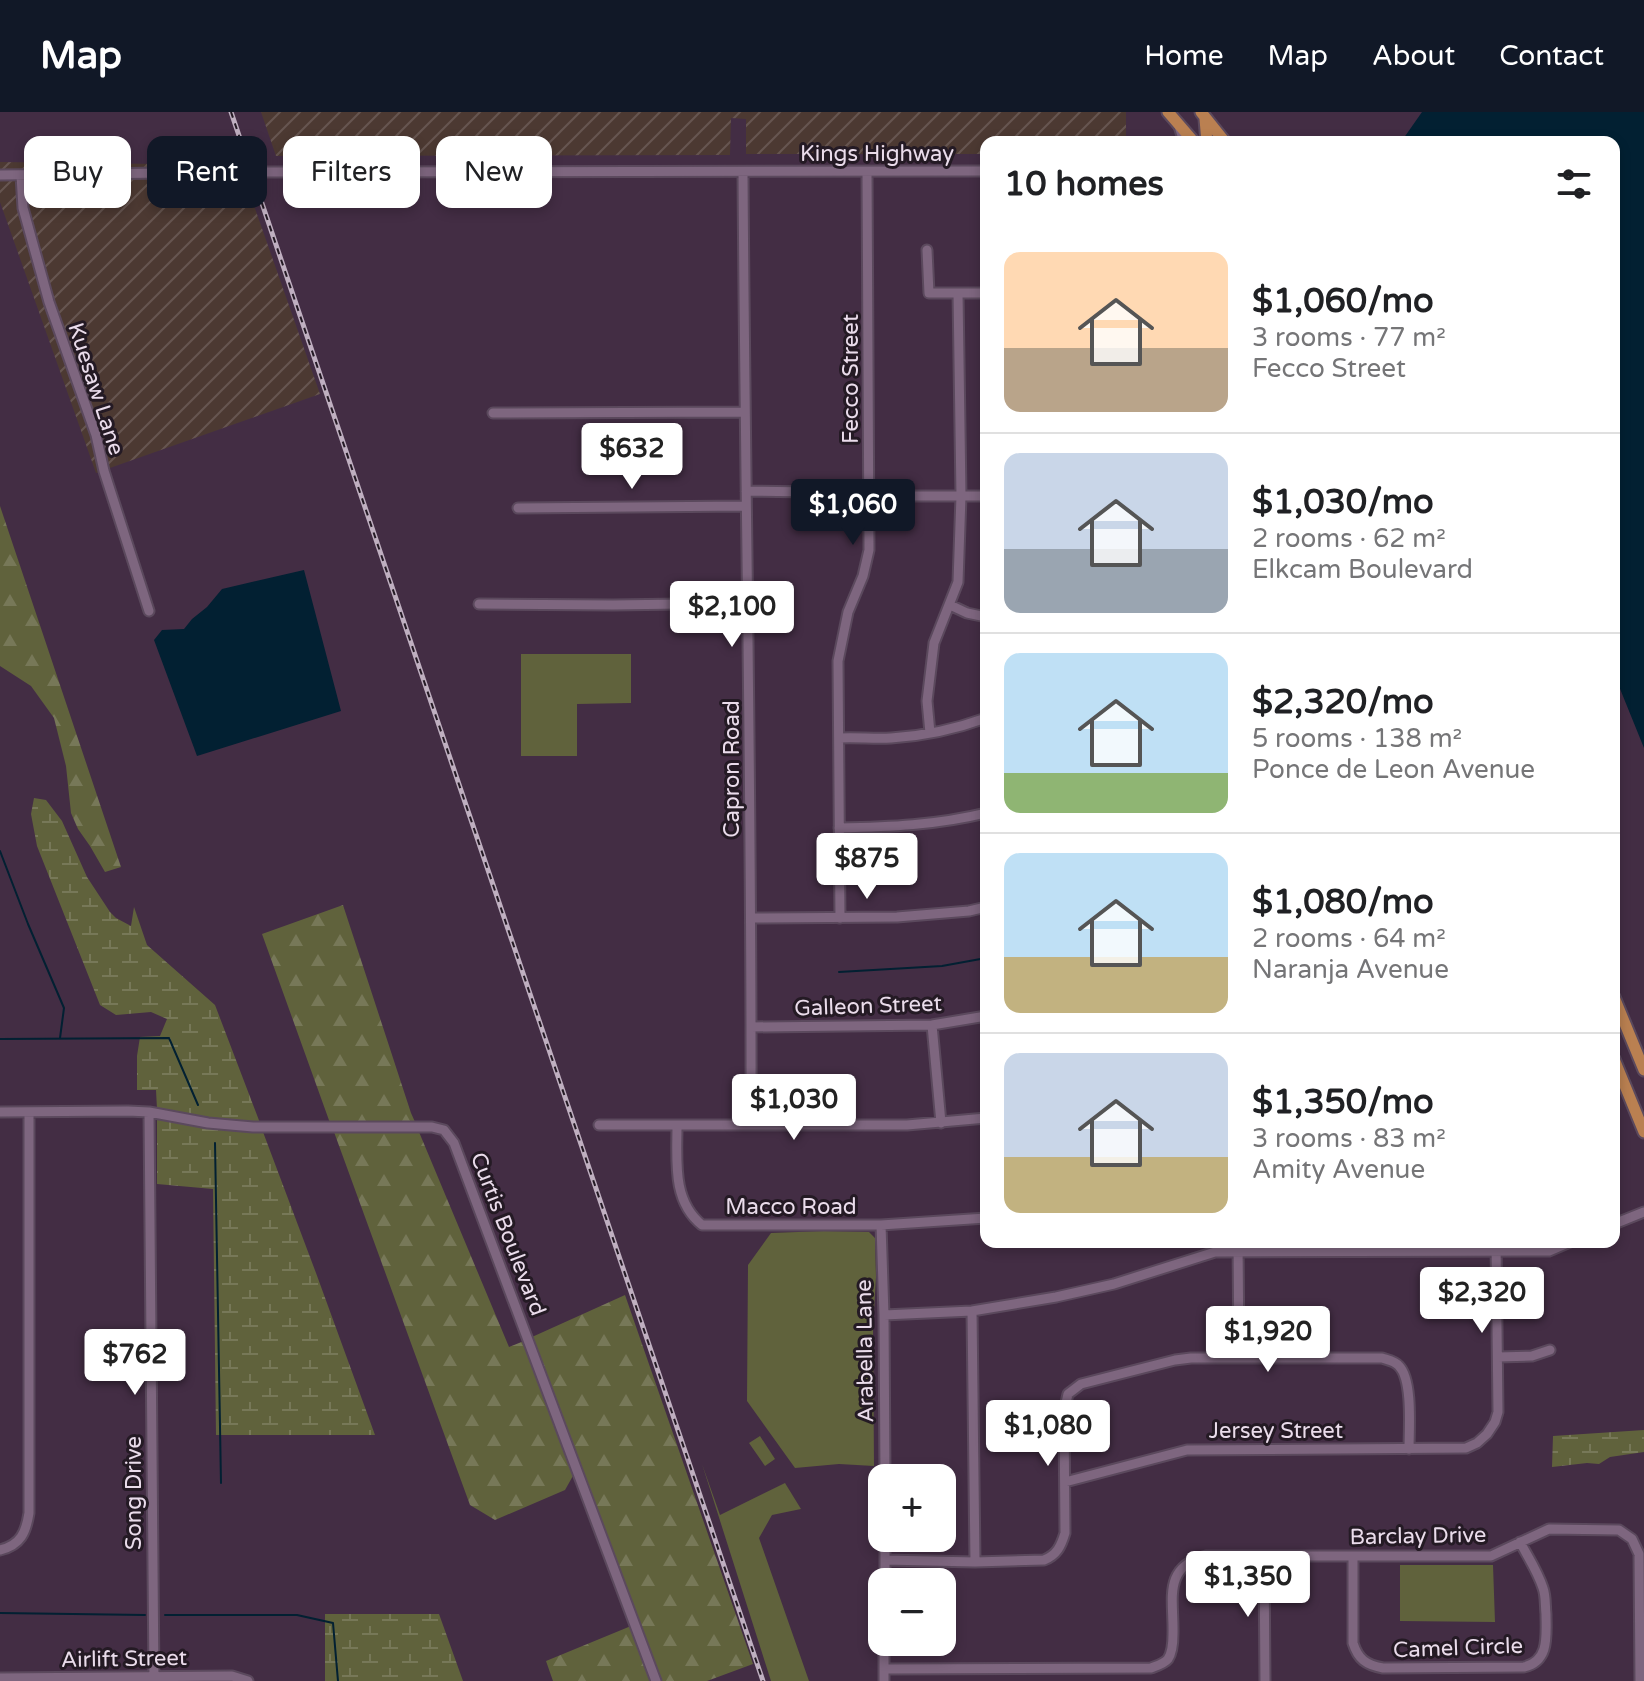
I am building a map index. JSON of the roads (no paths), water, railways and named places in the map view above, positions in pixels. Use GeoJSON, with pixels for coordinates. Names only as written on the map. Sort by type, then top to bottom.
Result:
{"type":"FeatureCollection","features":[{"type":"Feature","properties":{"kind":"main road"},"geometry":{"type":"LineString","coordinates":[[1168,112],[1189,136]]}},
{"type":"Feature","properties":{"kind":"main road"},"geometry":{"type":"LineString","coordinates":[[1202,114],[1207,136]]}},
{"type":"Feature","properties":{"kind":"main road"},"geometry":{"type":"LineString","coordinates":[[1202,114],[1220,136]]}},
{"type":"Feature","properties":{"kind":"main road"},"geometry":{"type":"LineString","coordinates":[[1620,1012],[1644,1070]]}},
{"type":"Feature","properties":{"kind":"main road"},"geometry":{"type":"LineString","coordinates":[[1620,1074],[1644,1132]]}},
{"type":"Feature","properties":{"kind":"street"},"geometry":{"type":"LineString","coordinates":[[1177,123],[1182,136]]}},
{"type":"Feature","properties":{"kind":"street","name":"Kings Highway"},"geometry":{"type":"LineString","coordinates":[[0,175],[980,171]]}},
{"type":"Feature","properties":{"kind":"street","name":"Capron Road"},"geometry":{"type":"LineString","coordinates":[[743,172],[751,1125]]}},
{"type":"Feature","properties":{"kind":"street","name":"Fecco Street"},"geometry":{"type":"LineString","coordinates":[[840,918],[838,661],[848,612],[863,576],[869,550],[867,172]]}},
{"type":"Feature","properties":{"kind":"street","name":"Kuesaw Lane"},"geometry":{"type":"LineString","coordinates":[[21,175],[23,208],[49,302],[96,435],[104,471],[149,611]]}},
{"type":"Feature","properties":{"kind":"street"},"geometry":{"type":"LineString","coordinates":[[927,250],[929,293],[980,293]]}},
{"type":"Feature","properties":{"kind":"street"},"geometry":{"type":"LineString","coordinates":[[930,733],[927,701],[934,643],[958,582],[961,496],[958,293]]}},
{"type":"Feature","properties":{"kind":"street"},"geometry":{"type":"LineString","coordinates":[[493,413],[744,412]]}},
{"type":"Feature","properties":{"kind":"street"},"geometry":{"type":"LineString","coordinates":[[746,491],[980,496]]}},
{"type":"Feature","properties":{"kind":"street"},"geometry":{"type":"LineString","coordinates":[[518,508],[746,506]]}},
{"type":"Feature","properties":{"kind":"street"},"geometry":{"type":"LineString","coordinates":[[479,604],[748,603]]}},
{"type":"Feature","properties":{"kind":"street"},"geometry":{"type":"LineString","coordinates":[[950,605],[980,616]]}},
{"type":"Feature","properties":{"kind":"street"},"geometry":{"type":"LineString","coordinates":[[839,738],[891,738],[930,733],[980,720]]}},
{"type":"Feature","properties":{"kind":"street"},"geometry":{"type":"LineString","coordinates":[[839,828],[903,827],[951,822],[980,815]]}},
{"type":"Feature","properties":{"kind":"street"},"geometry":{"type":"LineString","coordinates":[[751,918],[897,917],[980,908]]}},
{"type":"Feature","properties":{"kind":"street","name":"Galleon Street"},"geometry":{"type":"LineString","coordinates":[[751,1027],[932,1025],[980,1017]]}},
{"type":"Feature","properties":{"kind":"street"},"geometry":{"type":"LineString","coordinates":[[932,1025],[941,1123]]}},
{"type":"Feature","properties":{"kind":"street","name":"Curtis Boulevard"},"geometry":{"type":"LineString","coordinates":[[0,1112],[149,1112],[208,1123],[253,1127],[432,1127],[444,1130],[454,1143],[656,1681]]}},
{"type":"Feature","properties":{"kind":"street"},"geometry":{"type":"LineString","coordinates":[[0,1550],[21,1540],[29,1513],[29,1112]]}},
{"type":"Feature","properties":{"kind":"street","name":"Song Drive"},"geometry":{"type":"LineString","coordinates":[[149,1112],[154,1679]]}},
{"type":"Feature","properties":{"kind":"street"},"geometry":{"type":"LineString","coordinates":[[599,1125],[907,1125],[980,1119]]}},
{"type":"Feature","properties":{"kind":"street","name":"Macco Road"},"geometry":{"type":"LineString","coordinates":[[677,1126],[681,1196],[688,1211],[702,1225],[881,1225],[980,1218]]}},
{"type":"Feature","properties":{"kind":"street"},"geometry":{"type":"LineString","coordinates":[[1620,1222],[1644,1212]]}},
{"type":"Feature","properties":{"kind":"street","name":"Arabella Lane"},"geometry":{"type":"LineString","coordinates":[[881,1225],[885,1464]]}},
{"type":"Feature","properties":{"kind":"street"},"geometry":{"type":"LineString","coordinates":[[884,1315],[972,1311],[1056,1297],[1114,1284],[1233,1248]]}},
{"type":"Feature","properties":{"kind":"street"},"geometry":{"type":"LineString","coordinates":[[1238,1248],[1239,1357]]}},
{"type":"Feature","properties":{"kind":"street"},"geometry":{"type":"LineString","coordinates":[[1497,1248],[1498,1357],[1532,1356],[1550,1350]]}},
{"type":"Feature","properties":{"kind":"street"},"geometry":{"type":"LineString","coordinates":[[1510,1248],[1549,1251],[1556,1248]]}},
{"type":"Feature","properties":{"kind":"street"},"geometry":{"type":"LineString","coordinates":[[972,1311],[975,1562]]}},
{"type":"Feature","properties":{"kind":"street"},"geometry":{"type":"LineString","coordinates":[[885,1560],[1044,1560],[1057,1553],[1065,1533],[1064,1412],[1068,1394],[1081,1384],[1175,1360],[1239,1357],[1382,1358],[1392,1361],[1401,1367],[1407,1384],[1409,1449]]}},
{"type":"Feature","properties":{"kind":"street","name":"Jersey Street"},"geometry":{"type":"LineString","coordinates":[[1065,1482],[1187,1450],[1466,1448],[1477,1443],[1495,1422],[1498,1412],[1498,1357]]}},
{"type":"Feature","properties":{"kind":"street","name":"Barclay Drive"},"geometry":{"type":"LineString","coordinates":[[884,1669],[1151,1668],[1168,1659],[1172,1650],[1172,1584],[1184,1565],[1206,1556],[1491,1556],[1549,1529],[1619,1530],[1632,1539],[1639,1554],[1640,1681]]}},
{"type":"Feature","properties":{"kind":"street","name":"Camel Circle"},"geometry":{"type":"LineString","coordinates":[[1353,1556],[1353,1643],[1362,1661],[1383,1668],[1524,1667],[1538,1660],[1547,1641],[1545,1591],[1520,1542]]}},
{"type":"Feature","properties":{"kind":"street"},"geometry":{"type":"LineString","coordinates":[[885,1552],[885,1568]]}},
{"type":"Feature","properties":{"kind":"street"},"geometry":{"type":"LineString","coordinates":[[1264,1557],[1265,1681]]}},
{"type":"Feature","properties":{"kind":"street"},"geometry":{"type":"LineString","coordinates":[[884,1656],[884,1681]]}},
{"type":"Feature","properties":{"kind":"street","name":"Airlift Street"},"geometry":{"type":"LineString","coordinates":[[0,1678],[232,1676],[248,1681]]}},
{"type":"Feature","properties":{"kind":"water"},"geometry":{"type":"Polygon","coordinates":[[[1422,112],[1644,112],[1644,748],[1620,689],[1620,136],[1405,136],[1422,112]]]}},
{"type":"Feature","properties":{"kind":"water"},"geometry":{"type":"Polygon","coordinates":[[[304,570],[341,711],[197,756],[154,640],[162,630],[184,629],[222,589],[304,570]]]}},
{"type":"Feature","properties":{"kind":"waterway"},"geometry":{"type":"LineString","coordinates":[[0,851],[64,1008],[60,1038]]}},
{"type":"Feature","properties":{"kind":"waterway"},"geometry":{"type":"LineString","coordinates":[[839,972],[942,966],[980,959]]}},
{"type":"Feature","properties":{"kind":"waterway"},"geometry":{"type":"LineString","coordinates":[[0,1039],[169,1038],[198,1105]]}},
{"type":"Feature","properties":{"kind":"waterway"},"geometry":{"type":"LineString","coordinates":[[215,1143],[221,1483]]}},
{"type":"Feature","properties":{"kind":"waterway"},"geometry":{"type":"LineString","coordinates":[[0,1613],[145,1615]]}},
{"type":"Feature","properties":{"kind":"waterway"},"geometry":{"type":"LineString","coordinates":[[165,1615],[297,1615],[333,1623],[338,1681]]}},
{"type":"Feature","properties":{"kind":"railway"},"geometry":{"type":"LineString","coordinates":[[231,112],[763,1681]]}}]}
